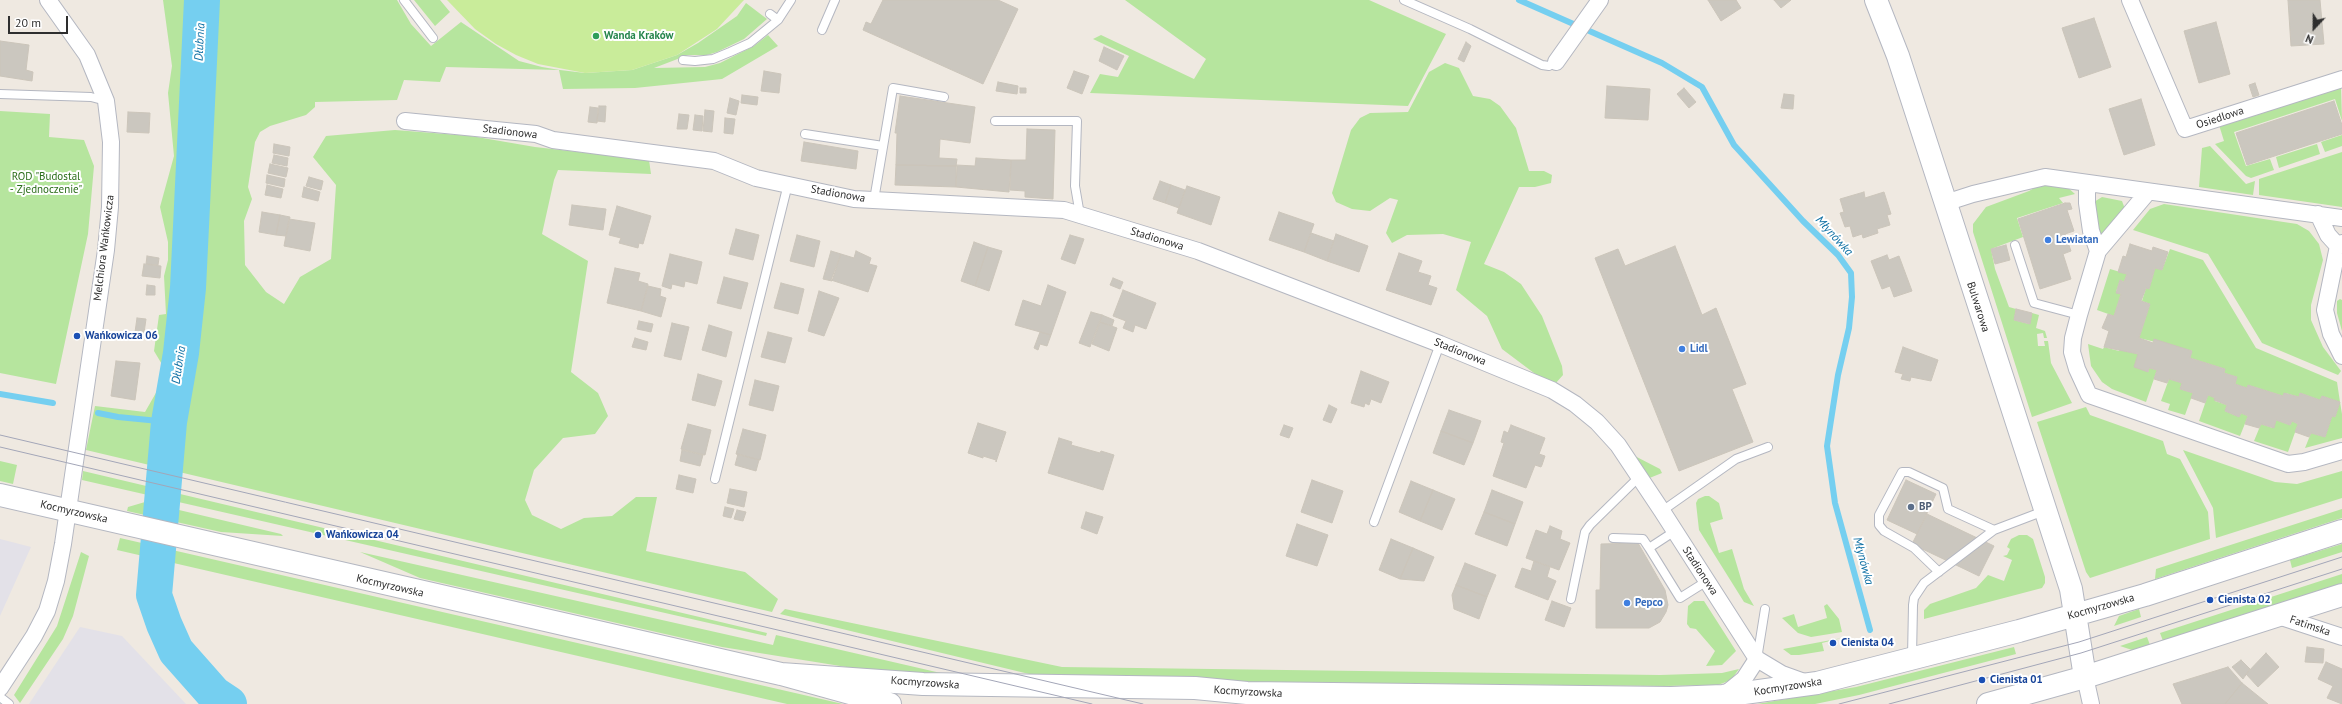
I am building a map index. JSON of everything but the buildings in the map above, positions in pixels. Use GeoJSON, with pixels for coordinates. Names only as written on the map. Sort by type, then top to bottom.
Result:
{"type":"FeatureCollection","features":[{"type":"Feature","properties":{"kind":"main road","name":"Bulwarowa"},"geometry":{"type":"LineString","coordinates":[[1876,0],[1898,56],[2044,511],[2071,589],[2085,677]]}},
{"type":"Feature","properties":{"kind":"main road","name":"Kocmyrzowska"},"geometry":{"type":"LineString","coordinates":[[0,495],[781,674],[890,704]]}},
{"type":"Feature","properties":{"kind":"main road","name":"Kocmyrzowska"},"geometry":{"type":"LineString","coordinates":[[781,674],[922,684],[1194,688],[1338,699],[1723,696],[1817,684],[1912,659],[2145,595],[2342,532]]}},
{"type":"Feature","properties":{"kind":"main road"},"geometry":{"type":"LineString","coordinates":[[1988,704],[2085,677],[2342,595]]}},
{"type":"Feature","properties":{"kind":"street","name":"Melchiora Wańkowicza"},"geometry":{"type":"LineString","coordinates":[[0,688],[34,636],[47,611],[63,544],[106,250],[110,207],[110,142],[106,102],[87,55],[48,0]]}},
{"type":"Feature","properties":{"kind":"street","name":"Osiedlowa"},"geometry":{"type":"LineString","coordinates":[[2130,0],[2186,129],[2342,79]]}},
{"type":"Feature","properties":{"kind":"street"},"geometry":{"type":"LineString","coordinates":[[1556,62],[1596,5]]}},
{"type":"Feature","properties":{"kind":"street","name":"Stadionowa"},"geometry":{"type":"LineString","coordinates":[[405,121],[536,134],[553,140],[714,161],[756,178],[854,199],[1064,210],[1198,251],[1440,344],[1537,383],[1575,404],[1597,422],[1611,437],[1662,511],[1757,659],[1792,678],[1817,684]]}},
{"type":"Feature","properties":{"kind":"street"},"geometry":{"type":"LineString","coordinates":[[1945,203],[2035,178],[2055,178],[2342,218]]}},
{"type":"Feature","properties":{"kind":"street"},"geometry":{"type":"LineString","coordinates":[[2086,183],[2087,203],[2098,251]]}},
{"type":"Feature","properties":{"kind":"street"},"geometry":{"type":"LineString","coordinates":[[2148,192],[2098,251],[2072,338],[2072,352],[2077,369],[2089,395],[2288,464],[2304,462],[2342,452]]}},
{"type":"Feature","properties":{"kind":"street"},"geometry":{"type":"LineString","coordinates":[[2318,214],[2328,235],[2340,244],[2325,310],[2331,334],[2342,356]]}},
{"type":"Feature","properties":{"kind":"street","name":"Fatimska"},"geometry":{"type":"LineString","coordinates":[[2278,616],[2342,637]]}},
{"type":"Feature","properties":{"kind":"street"},"geometry":{"type":"LineString","coordinates":[[1723,696],[1744,679],[1757,659]]}},
{"type":"Feature","properties":{"kind":"street"},"geometry":{"type":"LineString","coordinates":[[2085,677],[2091,704]]}},
{"type":"Feature","properties":{"kind":"lane"},"geometry":{"type":"LineString","coordinates":[[404,0],[433,38]]}},
{"type":"Feature","properties":{"kind":"lane"},"geometry":{"type":"LineString","coordinates":[[683,60],[695,61],[713,59],[750,43],[778,20],[791,0]]}},
{"type":"Feature","properties":{"kind":"lane"},"geometry":{"type":"LineString","coordinates":[[822,30],[835,0]]}},
{"type":"Feature","properties":{"kind":"lane"},"geometry":{"type":"LineString","coordinates":[[1404,0],[1470,29],[1542,65],[1549,66],[1556,62]]}},
{"type":"Feature","properties":{"kind":"lane"},"geometry":{"type":"LineString","coordinates":[[770,14],[778,20]]}},
{"type":"Feature","properties":{"kind":"lane"},"geometry":{"type":"LineString","coordinates":[[874,200],[893,88],[944,98]]}},
{"type":"Feature","properties":{"kind":"lane"},"geometry":{"type":"LineString","coordinates":[[0,94],[91,97],[106,102]]}},
{"type":"Feature","properties":{"kind":"lane"},"geometry":{"type":"LineString","coordinates":[[995,121],[1077,121],[1075,186],[1080,215]]}},
{"type":"Feature","properties":{"kind":"lane"},"geometry":{"type":"LineString","coordinates":[[805,134],[883,146]]}},
{"type":"Feature","properties":{"kind":"lane"},"geometry":{"type":"LineString","coordinates":[[715,479],[788,184]]}},
{"type":"Feature","properties":{"kind":"lane"},"geometry":{"type":"LineString","coordinates":[[2015,245],[2034,303],[2079,315]]}},
{"type":"Feature","properties":{"kind":"lane"},"geometry":{"type":"LineString","coordinates":[[1374,522],[1440,344]]}},
{"type":"Feature","properties":{"kind":"lane"},"geometry":{"type":"LineString","coordinates":[[1662,511],[1736,459],[1768,448]]}},
{"type":"Feature","properties":{"kind":"lane"},"geometry":{"type":"LineString","coordinates":[[1939,572],[1914,548],[1884,531],[1879,525],[1879,515],[1902,472],[1909,472],[1943,488],[1948,509],[1994,530]]}},
{"type":"Feature","properties":{"kind":"lane"},"geometry":{"type":"LineString","coordinates":[[1571,599],[1585,532],[1590,525],[1639,477]]}},
{"type":"Feature","properties":{"kind":"lane"},"geometry":{"type":"LineString","coordinates":[[1912,659],[1914,598],[1924,583],[1994,530],[2044,511]]}},
{"type":"Feature","properties":{"kind":"lane"},"geometry":{"type":"LineString","coordinates":[[1650,548],[1675,531]]}},
{"type":"Feature","properties":{"kind":"lane"},"geometry":{"type":"LineString","coordinates":[[1614,538],[1643,539],[1680,598],[1707,581]]}},
{"type":"Feature","properties":{"kind":"lane"},"geometry":{"type":"LineString","coordinates":[[1757,659],[1765,609]]}},
{"type":"Feature","properties":{"kind":"lane"},"geometry":{"type":"LineString","coordinates":[[0,697],[10,704]]}},
{"type":"Feature","properties":{"kind":"shaded area"},"geometry":{"type":"Polygon","coordinates":[[[0,539],[31,547],[0,616],[0,539]]]}},
{"type":"Feature","properties":{"kind":"shaded area"},"geometry":{"type":"Polygon","coordinates":[[[80,627],[122,636],[186,704],[29,704],[80,627]]]}},
{"type":"Feature","properties":{"kind":"green space"},"geometry":{"type":"Polygon","coordinates":[[[163,0],[397,0],[411,24],[431,46],[461,22],[519,61],[542,67],[585,73],[632,70],[677,55],[698,43],[737,16],[746,3],[767,19],[744,39],[717,52],[707,55],[688,55],[654,68],[705,67],[720,63],[754,46],[768,35],[778,46],[722,79],[635,88],[563,89],[559,70],[446,67],[440,82],[404,80],[397,100],[315,102],[315,107],[306,115],[270,126],[260,132],[255,142],[248,187],[252,199],[244,221],[245,265],[266,292],[284,304],[300,277],[331,259],[336,185],[313,157],[326,136],[395,130],[471,136],[535,147],[649,160],[651,174],[558,170],[554,180],[542,234],[588,261],[571,372],[598,393],[608,416],[595,434],[563,438],[534,470],[525,500],[532,515],[561,529],[584,518],[612,516],[636,497],[657,497],[646,551],[745,572],[778,599],[772,612],[86,450],[95,406],[145,412],[161,384],[163,366],[154,351],[159,315],[166,314],[164,276],[168,260],[168,242],[160,207],[174,156],[168,93],[172,66],[163,0]]]}},
{"type":"Feature","properties":{"kind":"green space"},"geometry":{"type":"Polygon","coordinates":[[[414,0],[440,0],[450,12],[435,26],[414,0]]]}},
{"type":"Feature","properties":{"kind":"green space","name":"Wanda Kraków"},"geometry":{"type":"Polygon","coordinates":[[[447,0],[744,0],[717,29],[677,55],[632,70],[585,73],[538,64],[516,55],[496,44],[475,29],[447,0]]]}},
{"type":"Feature","properties":{"kind":"green space"},"geometry":{"type":"Polygon","coordinates":[[[1125,0],[1369,0],[1446,34],[1408,106],[1090,93],[1100,74],[1118,77],[1129,56],[1093,39],[1101,35],[1194,79],[1206,59],[1125,0]]]}},
{"type":"Feature","properties":{"kind":"green space"},"geometry":{"type":"Polygon","coordinates":[[[1445,63],[1459,68],[1473,96],[1490,99],[1500,106],[1516,128],[1529,171],[1544,171],[1552,175],[1551,183],[1535,187],[1519,187],[1484,264],[1504,272],[1521,284],[1542,316],[1562,366],[1563,375],[1555,384],[1542,379],[1502,349],[1487,316],[1456,290],[1471,242],[1443,234],[1407,235],[1392,243],[1386,233],[1398,200],[1390,198],[1370,211],[1352,209],[1336,202],[1332,193],[1351,130],[1360,118],[1370,113],[1408,112],[1429,72],[1445,63]]]}},
{"type":"Feature","properties":{"kind":"green space"},"geometry":{"type":"Polygon","coordinates":[[[2341,86],[2342,121],[2335,99],[2234,132],[2246,166],[2270,159],[2274,170],[2251,178],[2246,176],[2215,144],[2224,141],[2219,125],[2341,86]]]}},
{"type":"Feature","properties":{"kind":"green space","name":"ROD \"Budostal - Zjednoczenie\""},"geometry":{"type":"Polygon","coordinates":[[[0,111],[50,114],[49,137],[84,140],[94,166],[88,234],[56,384],[0,373],[0,111]]]}},
{"type":"Feature","properties":{"kind":"green space"},"geometry":{"type":"Polygon","coordinates":[[[2342,135],[2342,146],[2325,152],[2321,142],[2342,135]]]}},
{"type":"Feature","properties":{"kind":"green space"},"geometry":{"type":"Polygon","coordinates":[[[2317,144],[2320,154],[2279,168],[2276,157],[2317,144]]]}},
{"type":"Feature","properties":{"kind":"green space"},"geometry":{"type":"Polygon","coordinates":[[[2210,146],[2246,184],[2255,181],[2253,195],[2199,187],[2202,148],[2210,146]]]}},
{"type":"Feature","properties":{"kind":"green space"},"geometry":{"type":"Polygon","coordinates":[[[2342,152],[2342,207],[2259,195],[2259,179],[2342,152]]]}},
{"type":"Feature","properties":{"kind":"green space"},"geometry":{"type":"Polygon","coordinates":[[[2045,182],[2067,187],[2075,194],[2059,198],[2063,203],[2017,218],[2023,237],[1991,249],[1995,269],[2009,307],[2016,309],[2014,320],[2029,324],[2032,313],[2039,315],[2036,328],[2045,331],[2047,338],[2044,338],[2043,333],[2037,334],[2038,346],[2045,346],[2044,341],[2048,341],[2051,363],[2072,403],[2032,417],[1973,232],[1973,224],[1986,207],[2029,191],[2045,182]]]}},
{"type":"Feature","properties":{"kind":"green space"},"geometry":{"type":"Polygon","coordinates":[[[2102,197],[2122,201],[2125,209],[2103,235],[2098,232],[2094,202],[2102,197]]]}},
{"type":"Feature","properties":{"kind":"green space"},"geometry":{"type":"Polygon","coordinates":[[[2164,204],[2297,224],[2309,231],[2319,244],[2323,260],[2311,305],[2311,320],[2323,347],[2341,371],[2338,375],[2262,343],[2208,254],[2133,230],[2150,209],[2164,204]]]}},
{"type":"Feature","properties":{"kind":"green space"},"geometry":{"type":"Polygon","coordinates":[[[2170,249],[2203,260],[2256,348],[2337,382],[2340,402],[2322,396],[2320,400],[2300,393],[2299,397],[2285,393],[2283,396],[2248,385],[2247,388],[2235,384],[2237,377],[2224,373],[2225,369],[2190,358],[2192,351],[2139,338],[2150,304],[2142,301],[2146,288],[2149,289],[2155,268],[2162,270],[2170,249]]]}},
{"type":"Feature","properties":{"kind":"green space"},"geometry":{"type":"Polygon","coordinates":[[[2110,269],[2127,274],[2124,282],[2120,280],[2116,292],[2121,294],[2114,316],[2097,310],[2110,269]]]}},
{"type":"Feature","properties":{"kind":"green space"},"geometry":{"type":"Polygon","coordinates":[[[2340,299],[2342,300],[2342,331],[2337,313],[2337,301],[2340,299]]]}},
{"type":"Feature","properties":{"kind":"green space"},"geometry":{"type":"Polygon","coordinates":[[[2088,344],[2103,349],[2104,347],[2119,351],[2120,349],[2138,354],[2148,372],[2149,368],[2157,370],[2146,402],[2112,389],[2102,382],[2091,366],[2088,344]]]}},
{"type":"Feature","properties":{"kind":"green space"},"geometry":{"type":"Polygon","coordinates":[[[2169,379],[2182,383],[2180,389],[2193,393],[2185,415],[2168,410],[2170,404],[2161,401],[2169,379]]]}},
{"type":"Feature","properties":{"kind":"green space"},"geometry":{"type":"Polygon","coordinates":[[[2208,395],[2215,398],[2215,401],[2227,405],[2225,411],[2239,417],[2241,413],[2248,416],[2240,436],[2199,421],[2208,395]]]}},
{"type":"Feature","properties":{"kind":"green space"},"geometry":{"type":"Polygon","coordinates":[[[2340,402],[2342,414],[2342,438],[2305,448],[2311,433],[2325,437],[2332,416],[2335,417],[2340,402]]]}},
{"type":"Feature","properties":{"kind":"green space"},"geometry":{"type":"Polygon","coordinates":[[[2086,407],[2090,415],[2163,441],[2167,454],[2180,459],[2208,512],[2210,539],[2090,578],[2086,572],[2037,422],[2086,407]]]}},
{"type":"Feature","properties":{"kind":"green space"},"geometry":{"type":"Polygon","coordinates":[[[2276,420],[2290,425],[2292,421],[2298,424],[2288,452],[2254,441],[2261,424],[2273,428],[2276,420]]]}},
{"type":"Feature","properties":{"kind":"green space"},"geometry":{"type":"Polygon","coordinates":[[[2183,450],[2275,482],[2297,484],[2342,471],[2342,498],[2216,538],[2213,508],[2183,450]]]}},
{"type":"Feature","properties":{"kind":"green space"},"geometry":{"type":"Polygon","coordinates":[[[1629,453],[1660,469],[1662,473],[1647,479],[1629,453]]]}},
{"type":"Feature","properties":{"kind":"green space"},"geometry":{"type":"Polygon","coordinates":[[[0,461],[17,465],[13,484],[0,481],[0,461]]]}},
{"type":"Feature","properties":{"kind":"green space"},"geometry":{"type":"Polygon","coordinates":[[[83,471],[767,633],[766,636],[82,480],[83,471]]]}},
{"type":"Feature","properties":{"kind":"green space"},"geometry":{"type":"Polygon","coordinates":[[[1709,496],[1719,503],[1723,519],[1710,523],[1719,553],[1732,549],[1744,589],[1754,606],[1744,602],[1699,530],[1696,503],[1698,499],[1709,496]]]}},
{"type":"Feature","properties":{"kind":"green space"},"geometry":{"type":"Polygon","coordinates":[[[145,502],[281,534],[283,536],[221,532],[127,511],[128,507],[145,502]]]}},
{"type":"Feature","properties":{"kind":"green space"},"geometry":{"type":"Polygon","coordinates":[[[2342,509],[2342,518],[2155,579],[2156,569],[2342,509]]]}},
{"type":"Feature","properties":{"kind":"green space"},"geometry":{"type":"Polygon","coordinates":[[[2019,535],[2027,535],[2033,539],[2045,577],[2045,583],[2042,588],[1924,619],[1924,610],[1930,604],[1976,588],[1988,575],[2004,581],[2012,560],[2003,556],[2007,555],[2010,549],[2007,547],[2011,539],[2019,535]]]}},
{"type":"Feature","properties":{"kind":"green space"},"geometry":{"type":"Polygon","coordinates":[[[120,538],[843,704],[787,704],[117,550],[120,538]]]}},
{"type":"Feature","properties":{"kind":"green space"},"geometry":{"type":"Polygon","coordinates":[[[2342,544],[2342,552],[2292,568],[2290,560],[2342,544]]]}},
{"type":"Feature","properties":{"kind":"green space"},"geometry":{"type":"Polygon","coordinates":[[[81,552],[89,556],[73,616],[63,639],[20,703],[14,695],[57,626],[81,552]]]}},
{"type":"Feature","properties":{"kind":"green space"},"geometry":{"type":"Polygon","coordinates":[[[360,552],[773,645],[776,635],[958,677],[859,669],[722,647],[420,578],[360,552]]]}},
{"type":"Feature","properties":{"kind":"green space"},"geometry":{"type":"Polygon","coordinates":[[[2342,574],[2342,583],[2163,641],[2160,633],[2342,574]]]}},
{"type":"Feature","properties":{"kind":"green space"},"geometry":{"type":"Polygon","coordinates":[[[1694,601],[1704,601],[1736,651],[1722,665],[1706,666],[1715,651],[1696,629],[1690,628],[1687,624],[1688,606],[1694,601]]]}},
{"type":"Feature","properties":{"kind":"green space"},"geometry":{"type":"Polygon","coordinates":[[[1827,604],[1839,619],[1842,632],[1811,637],[1798,633],[1782,618],[1794,614],[1798,627],[1827,618],[1824,606],[1827,604]]]}},
{"type":"Feature","properties":{"kind":"green space"},"geometry":{"type":"Polygon","coordinates":[[[785,609],[1062,667],[1660,675],[1722,673],[1739,669],[1731,680],[1718,685],[1664,686],[1054,680],[780,614],[785,609]]]}},
{"type":"Feature","properties":{"kind":"green space"},"geometry":{"type":"Polygon","coordinates":[[[2139,609],[2141,617],[2114,626],[2119,616],[2139,609]]]}},
{"type":"Feature","properties":{"kind":"green space"},"geometry":{"type":"Polygon","coordinates":[[[2147,637],[2150,645],[2132,650],[2120,646],[2147,637]]]}},
{"type":"Feature","properties":{"kind":"green space"},"geometry":{"type":"Polygon","coordinates":[[[1842,638],[1822,643],[1824,651],[1791,655],[1783,649],[1842,638]]]}},
{"type":"Feature","properties":{"kind":"green space"},"geometry":{"type":"Polygon","coordinates":[[[2014,647],[2016,654],[1859,695],[1815,704],[1757,704],[1856,687],[2014,647]]]}},
{"type":"Feature","properties":{"kind":"waterway","name":"Dłubnia"},"geometry":{"type":"LineString","coordinates":[[202,0],[188,288],[181,353],[169,422],[154,595],[164,624],[176,651],[214,694],[229,704]]}},
{"type":"Feature","properties":{"kind":"waterway","name":"Młynówka"},"geometry":{"type":"LineString","coordinates":[[1519,0],[1662,63],[1702,87],[1734,145],[1803,221],[1838,255],[1851,273],[1852,297],[1849,328],[1838,375],[1827,446],[1835,503],[1870,630]]}},
{"type":"Feature","properties":{"kind":"waterway"},"geometry":{"type":"LineString","coordinates":[[0,394],[53,403]]}},
{"type":"Feature","properties":{"kind":"waterway"},"geometry":{"type":"LineString","coordinates":[[98,413],[118,417],[169,422]]}},
{"type":"Feature","properties":{"kind":"tram line"},"geometry":{"type":"LineString","coordinates":[[0,435],[1143,704]]}},
{"type":"Feature","properties":{"kind":"tram line"},"geometry":{"type":"LineString","coordinates":[[0,447],[1092,704]]}},
{"type":"Feature","properties":{"kind":"tram line"},"geometry":{"type":"LineString","coordinates":[[1839,704],[2079,642],[2342,557]]}},
{"type":"Feature","properties":{"kind":"tram line"},"geometry":{"type":"LineString","coordinates":[[1889,704],[2081,653],[2342,569]]}},
{"type":"Feature","properties":{"kind":"place","name":"Wanda Kraków"},"geometry":{"type":"Point","coordinates":[596,36]}},
{"type":"Feature","properties":{"kind":"place","name":"Lewiatan"},"geometry":{"type":"Point","coordinates":[2048,240]}},
{"type":"Feature","properties":{"kind":"place","name":"Wańkowicza 06"},"geometry":{"type":"Point","coordinates":[77,336]}},
{"type":"Feature","properties":{"kind":"place","name":"Lidl"},"geometry":{"type":"Point","coordinates":[1682,349]}},
{"type":"Feature","properties":{"kind":"place","name":"BP"},"geometry":{"type":"Point","coordinates":[1911,507]}},
{"type":"Feature","properties":{"kind":"place","name":"Wańkowicza 04"},"geometry":{"type":"Point","coordinates":[318,535]}},
{"type":"Feature","properties":{"kind":"place","name":"Cienista 02"},"geometry":{"type":"Point","coordinates":[2210,600]}},
{"type":"Feature","properties":{"kind":"place","name":"Pepco"},"geometry":{"type":"Point","coordinates":[1627,603]}},
{"type":"Feature","properties":{"kind":"place","name":"Cienista 04"},"geometry":{"type":"Point","coordinates":[1833,643]}},
{"type":"Feature","properties":{"kind":"place","name":"Cienista 01"},"geometry":{"type":"Point","coordinates":[1982,680]}}]}
